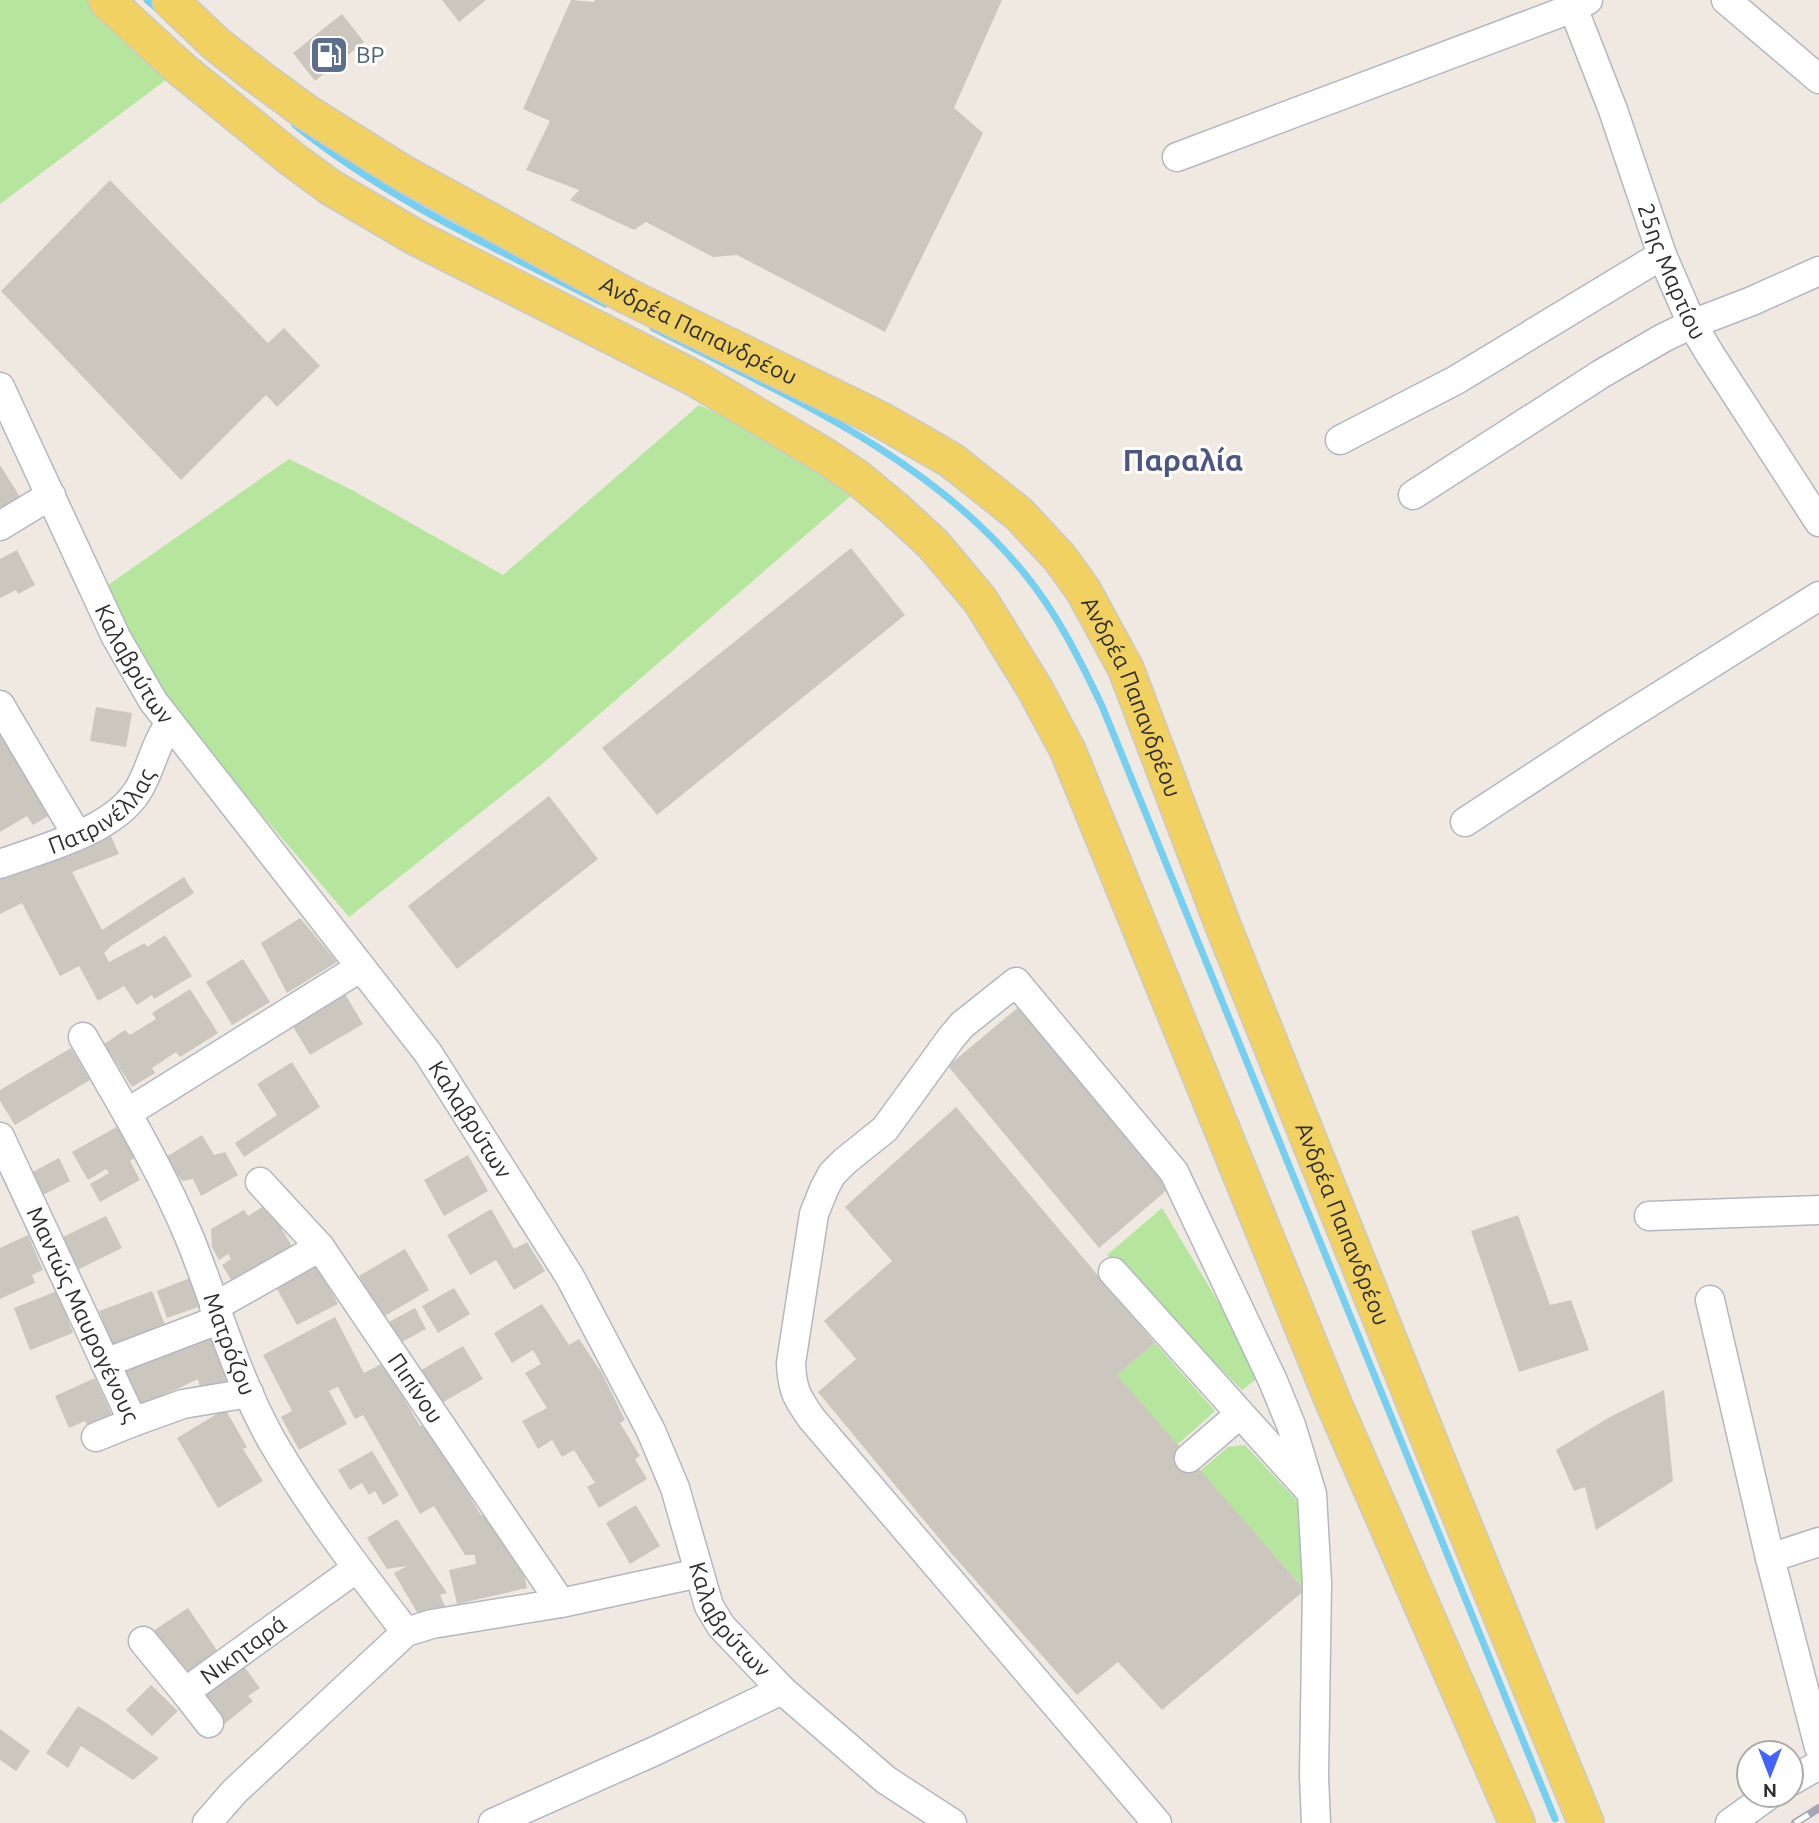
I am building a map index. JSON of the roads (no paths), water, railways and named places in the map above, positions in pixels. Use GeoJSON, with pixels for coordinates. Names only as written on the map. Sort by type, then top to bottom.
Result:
{"type":"FeatureCollection","features":[{"type":"Feature","properties":{"kind":"main road","name":"Ανδρέα Παπανδρέου"},"geometry":{"type":"LineString","coordinates":[[106,0],[143,36],[249,125],[341,194],[415,237],[694,378],[835,462],[914,526],[980,600],[1035,689],[1068,751],[1328,1391],[1517,1823]]}},
{"type":"Feature","properties":{"kind":"main road","name":"Ανδρέα Παπανδρέου"},"geometry":{"type":"LineString","coordinates":[[170,0],[215,43],[257,76],[306,112],[403,173],[627,296],[881,420],[951,460],[1019,514],[1060,558],[1083,590],[1126,669],[1222,923],[1583,1819]]}},
{"type":"Feature","properties":{"kind":"street"},"geometry":{"type":"LineString","coordinates":[[1726,0],[1819,79]]}},
{"type":"Feature","properties":{"kind":"street"},"geometry":{"type":"LineString","coordinates":[[1177,157],[1577,3]]}},
{"type":"Feature","properties":{"kind":"street","name":"25ης Μαρτίου"},"geometry":{"type":"LineString","coordinates":[[1577,3],[1662,256],[1692,324],[1819,522]]}},
{"type":"Feature","properties":{"kind":"street"},"geometry":{"type":"LineString","coordinates":[[1340,440],[1455,380],[1662,256]]}},
{"type":"Feature","properties":{"kind":"street"},"geometry":{"type":"LineString","coordinates":[[1413,495],[1601,374],[1663,338],[1819,271]]}},
{"type":"Feature","properties":{"kind":"street","name":"Καλαβρύτων"},"geometry":{"type":"LineString","coordinates":[[0,387],[9,429],[51,495],[116,637],[153,701],[428,1054],[570,1277],[651,1432],[675,1488],[709,1606],[721,1626],[782,1690],[886,1780],[952,1823]]}},
{"type":"Feature","properties":{"kind":"street"},"geometry":{"type":"LineString","coordinates":[[0,526],[51,495]]}},
{"type":"Feature","properties":{"kind":"street"},"geometry":{"type":"LineString","coordinates":[[1465,822],[1819,596]]}},
{"type":"Feature","properties":{"kind":"street"},"geometry":{"type":"LineString","coordinates":[[0,705],[77,835]]}},
{"type":"Feature","properties":{"kind":"street","name":"Πατρινέλλας"},"geometry":{"type":"LineString","coordinates":[[0,864],[103,823],[131,801],[142,783],[158,741],[170,723]]}},
{"type":"Feature","properties":{"kind":"street"},"geometry":{"type":"LineString","coordinates":[[127,1113],[361,967]]}},
{"type":"Feature","properties":{"kind":"street"},"geometry":{"type":"LineString","coordinates":[[1157,1823],[812,1419],[796,1396],[792,1385],[791,1363],[814,1214],[832,1174],[885,1129],[962,1025],[1016,982],[1174,1172],[1278,1392],[1299,1447],[1312,1494],[1317,1583],[1314,1776],[1317,1823]]}},
{"type":"Feature","properties":{"kind":"street","name":"Ματρόζου"},"geometry":{"type":"LineString","coordinates":[[83,1037],[160,1175],[190,1239],[216,1313],[249,1392],[277,1448],[357,1568],[406,1632]]}},
{"type":"Feature","properties":{"kind":"street","name":"Μαντώς Μαυρογένους"},"geometry":{"type":"LineString","coordinates":[[0,1137],[133,1422],[183,1404],[249,1392]]}},
{"type":"Feature","properties":{"kind":"street","name":"Πιπίνου"},"geometry":{"type":"LineString","coordinates":[[260,1182],[320,1247],[561,1603]]}},
{"type":"Feature","properties":{"kind":"street"},"geometry":{"type":"LineString","coordinates":[[1648,1216],[1819,1210]]}},
{"type":"Feature","properties":{"kind":"street"},"geometry":{"type":"LineString","coordinates":[[105,1363],[216,1313],[320,1247]]}},
{"type":"Feature","properties":{"kind":"street"},"geometry":{"type":"LineString","coordinates":[[1113,1272],[1312,1494]]}},
{"type":"Feature","properties":{"kind":"street"},"geometry":{"type":"LineString","coordinates":[[1710,1300],[1770,1558],[1819,1747]]}},
{"type":"Feature","properties":{"kind":"street"},"geometry":{"type":"LineString","coordinates":[[1189,1458],[1240,1414]]}},
{"type":"Feature","properties":{"kind":"street"},"geometry":{"type":"LineString","coordinates":[[96,1437],[133,1422]]}},
{"type":"Feature","properties":{"kind":"street"},"geometry":{"type":"LineString","coordinates":[[1770,1558],[1819,1542]]}},
{"type":"Feature","properties":{"kind":"street","name":"Νικηταρά"},"geometry":{"type":"LineString","coordinates":[[143,1641],[185,1692],[357,1568]]}},
{"type":"Feature","properties":{"kind":"street"},"geometry":{"type":"LineString","coordinates":[[207,1823],[235,1791],[406,1632],[432,1624],[561,1603],[699,1573]]}},
{"type":"Feature","properties":{"kind":"street"},"geometry":{"type":"LineString","coordinates":[[493,1823],[657,1750],[782,1690]]}},
{"type":"Feature","properties":{"kind":"street"},"geometry":{"type":"LineString","coordinates":[[185,1692],[209,1723]]}},
{"type":"Feature","properties":{"kind":"street"},"geometry":{"type":"LineString","coordinates":[[1730,1823],[1750,1809]]}},
{"type":"Feature","properties":{"kind":"waterway"},"geometry":{"type":"LineString","coordinates":[[147,0],[160,11]]}},
{"type":"Feature","properties":{"kind":"waterway"},"geometry":{"type":"LineString","coordinates":[[295,125],[331,152],[406,200],[605,304]]}},
{"type":"Feature","properties":{"kind":"waterway"},"geometry":{"type":"LineString","coordinates":[[653,328],[804,404],[899,462],[944,494],[986,531],[1024,573],[1057,621],[1102,706],[1555,1819]]}},
{"type":"Feature","properties":{"kind":"railway"},"geometry":{"type":"LineString","coordinates":[[1795,1823],[1819,1808]]}},
{"type":"Feature","properties":{"kind":"place","name":"BP"},"geometry":{"type":"Point","coordinates":[329,55]}},
{"type":"Feature","properties":{"kind":"district","name":"Παραλία"},"geometry":{"type":"Point","coordinates":[1183,461]}}]}
